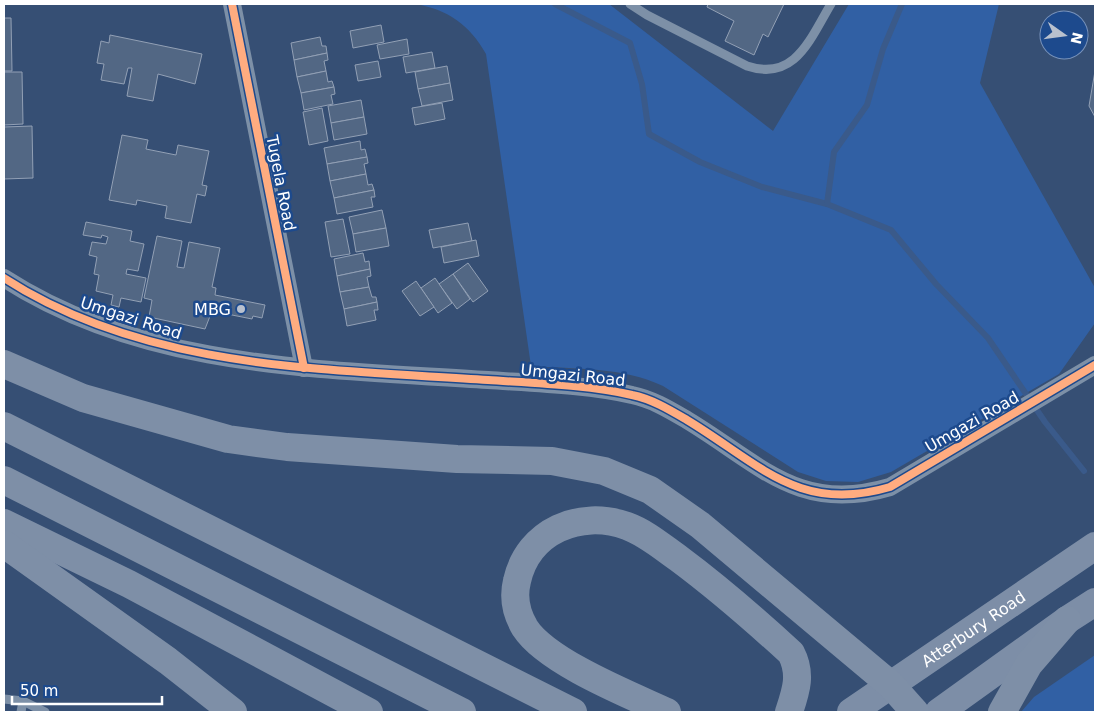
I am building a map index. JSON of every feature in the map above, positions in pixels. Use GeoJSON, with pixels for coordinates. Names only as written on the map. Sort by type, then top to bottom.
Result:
{"type":"FeatureCollection","features":[{"type":"Feature","properties":{"kind":"highway"},"geometry":{"type":"LineString","coordinates":[[4,364],[83,398],[228,439],[287,448],[457,459],[552,461],[604,471],[650,490],[700,524],[891,685],[915,712]]}},
{"type":"Feature","properties":{"kind":"highway"},"geometry":{"type":"LineString","coordinates":[[4,426],[573,712]]}},
{"type":"Feature","properties":{"kind":"highway"},"geometry":{"type":"LineString","coordinates":[[4,480],[462,712]]}},
{"type":"Feature","properties":{"kind":"highway"},"geometry":{"type":"LineString","coordinates":[[667,712],[568,662],[536,641],[525,627],[516,610],[515,589],[526,558],[545,534],[560,526],[580,521],[600,521],[625,525],[646,535],[689,566],[791,653],[797,664],[798,674],[797,685],[789,712]]}},
{"type":"Feature","properties":{"kind":"highway"},"geometry":{"type":"LineString","coordinates":[[4,523],[129,584],[369,712]]}},
{"type":"Feature","properties":{"kind":"highway"},"geometry":{"type":"LineString","coordinates":[[4,544],[168,661],[233,712]]}},
{"type":"Feature","properties":{"kind":"highway"},"geometry":{"type":"LineString","coordinates":[[1002,712],[1029,664],[1067,620]]}},
{"type":"Feature","properties":{"kind":"main road","name":"Atterbury Road"},"geometry":{"type":"LineString","coordinates":[[851,712],[1095,546]]}},
{"type":"Feature","properties":{"kind":"main road"},"geometry":{"type":"LineString","coordinates":[[939,712],[1095,602]]}},
{"type":"Feature","properties":{"kind":"street","name":"Tugela Road"},"geometry":{"type":"LineString","coordinates":[[232,4],[304,368]]}},
{"type":"Feature","properties":{"kind":"street","name":"Umgazi Road"},"geometry":{"type":"LineString","coordinates":[[4,278],[66,312],[164,346],[304,368],[513,382],[632,394],[652,401],[678,415],[771,475],[800,490],[835,496],[865,494],[890,487],[1095,365]]}},
{"type":"Feature","properties":{"kind":"lane"},"geometry":{"type":"LineString","coordinates":[[630,4],[647,15],[746,66],[762,72],[777,70],[791,62],[808,42],[831,4]]}},
{"type":"Feature","properties":{"kind":"lane"},"geometry":{"type":"LineString","coordinates":[[4,699],[23,701],[45,712]]}},
{"type":"Feature","properties":{"kind":"lane"},"geometry":{"type":"LineString","coordinates":[[21,712],[23,701]]}},
{"type":"Feature","properties":{"kind":"shaded area"},"geometry":{"type":"Polygon","coordinates":[[[415,4],[609,4],[773,131],[849,4],[999,4],[980,83],[1095,288],[1095,323],[1059,374],[891,472],[858,482],[826,481],[798,472],[663,386],[648,380],[615,372],[531,366],[486,54],[473,35],[457,20],[427,6],[415,4]]]}},
{"type":"Feature","properties":{"kind":"shaded area"},"geometry":{"type":"Polygon","coordinates":[[[1095,655],[1095,712],[1021,712],[1034,697],[1095,655]]]}},
{"type":"Feature","properties":{"kind":"building"},"geometry":{"type":"Polygon","coordinates":[[[708,4],[784,4],[768,37],[763,34],[754,55],[725,41],[734,21],[707,7],[708,4]]]}},
{"type":"Feature","properties":{"kind":"building"},"geometry":{"type":"Polygon","coordinates":[[[4,18],[11,18],[12,71],[4,71],[4,18]]]}},
{"type":"Feature","properties":{"kind":"building"},"geometry":{"type":"Polygon","coordinates":[[[381,25],[384,42],[353,48],[350,31],[381,25]]]}},
{"type":"Feature","properties":{"kind":"building"},"geometry":{"type":"Polygon","coordinates":[[[110,35],[202,54],[195,84],[158,74],[153,101],[127,96],[132,68],[128,68],[124,84],[101,80],[104,64],[97,63],[101,41],[109,43],[110,35]]]}},
{"type":"Feature","properties":{"kind":"building"},"geometry":{"type":"Polygon","coordinates":[[[320,37],[322,46],[326,46],[327,53],[294,60],[291,43],[320,37]]]}},
{"type":"Feature","properties":{"kind":"building"},"geometry":{"type":"Polygon","coordinates":[[[407,39],[409,54],[380,59],[377,45],[407,39]]]}},
{"type":"Feature","properties":{"kind":"building"},"geometry":{"type":"Polygon","coordinates":[[[432,52],[435,68],[406,73],[403,57],[432,52]]]}},
{"type":"Feature","properties":{"kind":"building"},"geometry":{"type":"Polygon","coordinates":[[[327,53],[328,60],[324,61],[326,71],[297,77],[294,60],[327,53]]]}},
{"type":"Feature","properties":{"kind":"building"},"geometry":{"type":"Polygon","coordinates":[[[378,61],[381,77],[358,81],[355,65],[378,61]]]}},
{"type":"Feature","properties":{"kind":"building"},"geometry":{"type":"Polygon","coordinates":[[[447,66],[450,83],[418,89],[415,72],[447,66]]]}},
{"type":"Feature","properties":{"kind":"building"},"geometry":{"type":"Polygon","coordinates":[[[326,71],[328,82],[332,81],[334,87],[301,93],[297,77],[326,71]]]}},
{"type":"Feature","properties":{"kind":"building"},"geometry":{"type":"Polygon","coordinates":[[[1095,71],[1095,117],[1089,106],[1095,71]]]}},
{"type":"Feature","properties":{"kind":"building"},"geometry":{"type":"Polygon","coordinates":[[[4,72],[22,72],[23,124],[4,125],[4,72]]]}},
{"type":"Feature","properties":{"kind":"building"},"geometry":{"type":"Polygon","coordinates":[[[450,83],[453,100],[422,106],[418,89],[450,83]]]}},
{"type":"Feature","properties":{"kind":"building"},"geometry":{"type":"Polygon","coordinates":[[[334,87],[335,94],[331,95],[333,104],[304,110],[301,93],[334,87]]]}},
{"type":"Feature","properties":{"kind":"building"},"geometry":{"type":"Polygon","coordinates":[[[361,100],[364,117],[331,123],[328,106],[361,100]]]}},
{"type":"Feature","properties":{"kind":"building"},"geometry":{"type":"Polygon","coordinates":[[[442,103],[445,119],[415,125],[412,108],[442,103]]]}},
{"type":"Feature","properties":{"kind":"building"},"geometry":{"type":"Polygon","coordinates":[[[322,108],[328,141],[309,145],[303,112],[322,108]]]}},
{"type":"Feature","properties":{"kind":"building"},"geometry":{"type":"Polygon","coordinates":[[[364,117],[367,134],[334,140],[331,123],[364,117]]]}},
{"type":"Feature","properties":{"kind":"building"},"geometry":{"type":"Polygon","coordinates":[[[32,126],[33,178],[4,179],[4,127],[32,126]]]}},
{"type":"Feature","properties":{"kind":"building"},"geometry":{"type":"Polygon","coordinates":[[[122,135],[148,140],[146,149],[176,155],[178,145],[209,151],[202,185],[207,186],[205,196],[197,194],[191,223],[165,218],[167,206],[137,200],[136,205],[109,200],[122,135]]]}},
{"type":"Feature","properties":{"kind":"building"},"geometry":{"type":"Polygon","coordinates":[[[360,141],[361,150],[365,149],[367,157],[327,164],[324,148],[360,141]]]}},
{"type":"Feature","properties":{"kind":"building"},"geometry":{"type":"Polygon","coordinates":[[[367,157],[368,163],[364,164],[366,174],[330,181],[327,164],[367,157]]]}},
{"type":"Feature","properties":{"kind":"building"},"geometry":{"type":"Polygon","coordinates":[[[366,174],[368,185],[372,184],[374,190],[334,198],[330,181],[366,174]]]}},
{"type":"Feature","properties":{"kind":"building"},"geometry":{"type":"Polygon","coordinates":[[[374,190],[375,197],[371,197],[373,207],[337,214],[334,198],[374,190]]]}},
{"type":"Feature","properties":{"kind":"building"},"geometry":{"type":"Polygon","coordinates":[[[382,210],[386,228],[353,234],[349,217],[382,210]]]}},
{"type":"Feature","properties":{"kind":"building"},"geometry":{"type":"Polygon","coordinates":[[[343,219],[350,254],[331,257],[325,222],[343,219]]]}},
{"type":"Feature","properties":{"kind":"building"},"geometry":{"type":"Polygon","coordinates":[[[86,222],[132,231],[130,241],[144,244],[138,271],[127,269],[126,274],[146,278],[141,302],[121,298],[119,307],[111,305],[113,295],[96,291],[99,275],[94,274],[97,257],[89,255],[92,242],[106,244],[108,237],[102,235],[101,238],[83,235],[86,222]]]}},
{"type":"Feature","properties":{"kind":"building"},"geometry":{"type":"Polygon","coordinates":[[[468,223],[472,241],[433,248],[429,230],[468,223]]]}},
{"type":"Feature","properties":{"kind":"building"},"geometry":{"type":"Polygon","coordinates":[[[386,228],[389,246],[356,252],[353,234],[386,228]]]}},
{"type":"Feature","properties":{"kind":"building"},"geometry":{"type":"Polygon","coordinates":[[[157,236],[182,241],[177,267],[184,268],[189,242],[220,248],[212,287],[216,288],[215,295],[265,305],[262,318],[253,316],[252,319],[212,311],[205,329],[149,317],[152,300],[144,298],[157,236]]]}},
{"type":"Feature","properties":{"kind":"building"},"geometry":{"type":"Polygon","coordinates":[[[476,240],[479,256],[444,263],[441,247],[476,240]]]}},
{"type":"Feature","properties":{"kind":"building"},"geometry":{"type":"Polygon","coordinates":[[[363,253],[365,262],[369,261],[370,269],[337,276],[334,259],[363,253]]]}},
{"type":"Feature","properties":{"kind":"building"},"geometry":{"type":"Polygon","coordinates":[[[468,263],[488,291],[473,302],[453,274],[468,263]]]}},
{"type":"Feature","properties":{"kind":"building"},"geometry":{"type":"Polygon","coordinates":[[[370,269],[371,276],[367,277],[369,287],[340,292],[337,276],[370,269]]]}},
{"type":"Feature","properties":{"kind":"building"},"geometry":{"type":"Polygon","coordinates":[[[453,274],[470,299],[457,309],[439,284],[453,274]]]}},
{"type":"Feature","properties":{"kind":"building"},"geometry":{"type":"Polygon","coordinates":[[[435,278],[452,303],[438,313],[421,288],[435,278]]]}},
{"type":"Feature","properties":{"kind":"building"},"geometry":{"type":"Polygon","coordinates":[[[416,281],[434,307],[420,316],[402,291],[416,281]]]}},
{"type":"Feature","properties":{"kind":"building"},"geometry":{"type":"Polygon","coordinates":[[[369,287],[372,297],[376,297],[377,302],[344,309],[340,292],[369,287]]]}},
{"type":"Feature","properties":{"kind":"building"},"geometry":{"type":"Polygon","coordinates":[[[377,302],[378,310],[374,310],[376,320],[347,326],[344,309],[377,302]]]}},
{"type":"Feature","properties":{"kind":"waterway"},"geometry":{"type":"LineString","coordinates":[[555,4],[630,43],[642,84],[649,134],[700,162],[762,187],[827,204]]}},
{"type":"Feature","properties":{"kind":"waterway"},"geometry":{"type":"LineString","coordinates":[[902,4],[883,49],[867,105],[834,152],[827,204],[891,230],[936,284],[988,338],[1045,422],[1084,471]]}},
{"type":"Feature","properties":{"kind":"cycle path"},"geometry":{"type":"LineString","coordinates":[[232,4],[304,368]]}},
{"type":"Feature","properties":{"kind":"cycle path"},"geometry":{"type":"LineString","coordinates":[[4,278],[59,308],[116,331],[176,348],[300,367],[561,385],[598,389],[647,399],[681,416],[759,468],[782,480],[805,489],[830,494],[858,494],[890,487],[1095,365]]}},
{"type":"Feature","properties":{"kind":"place","name":"MBG"},"geometry":{"type":"Point","coordinates":[241,309]}}]}
